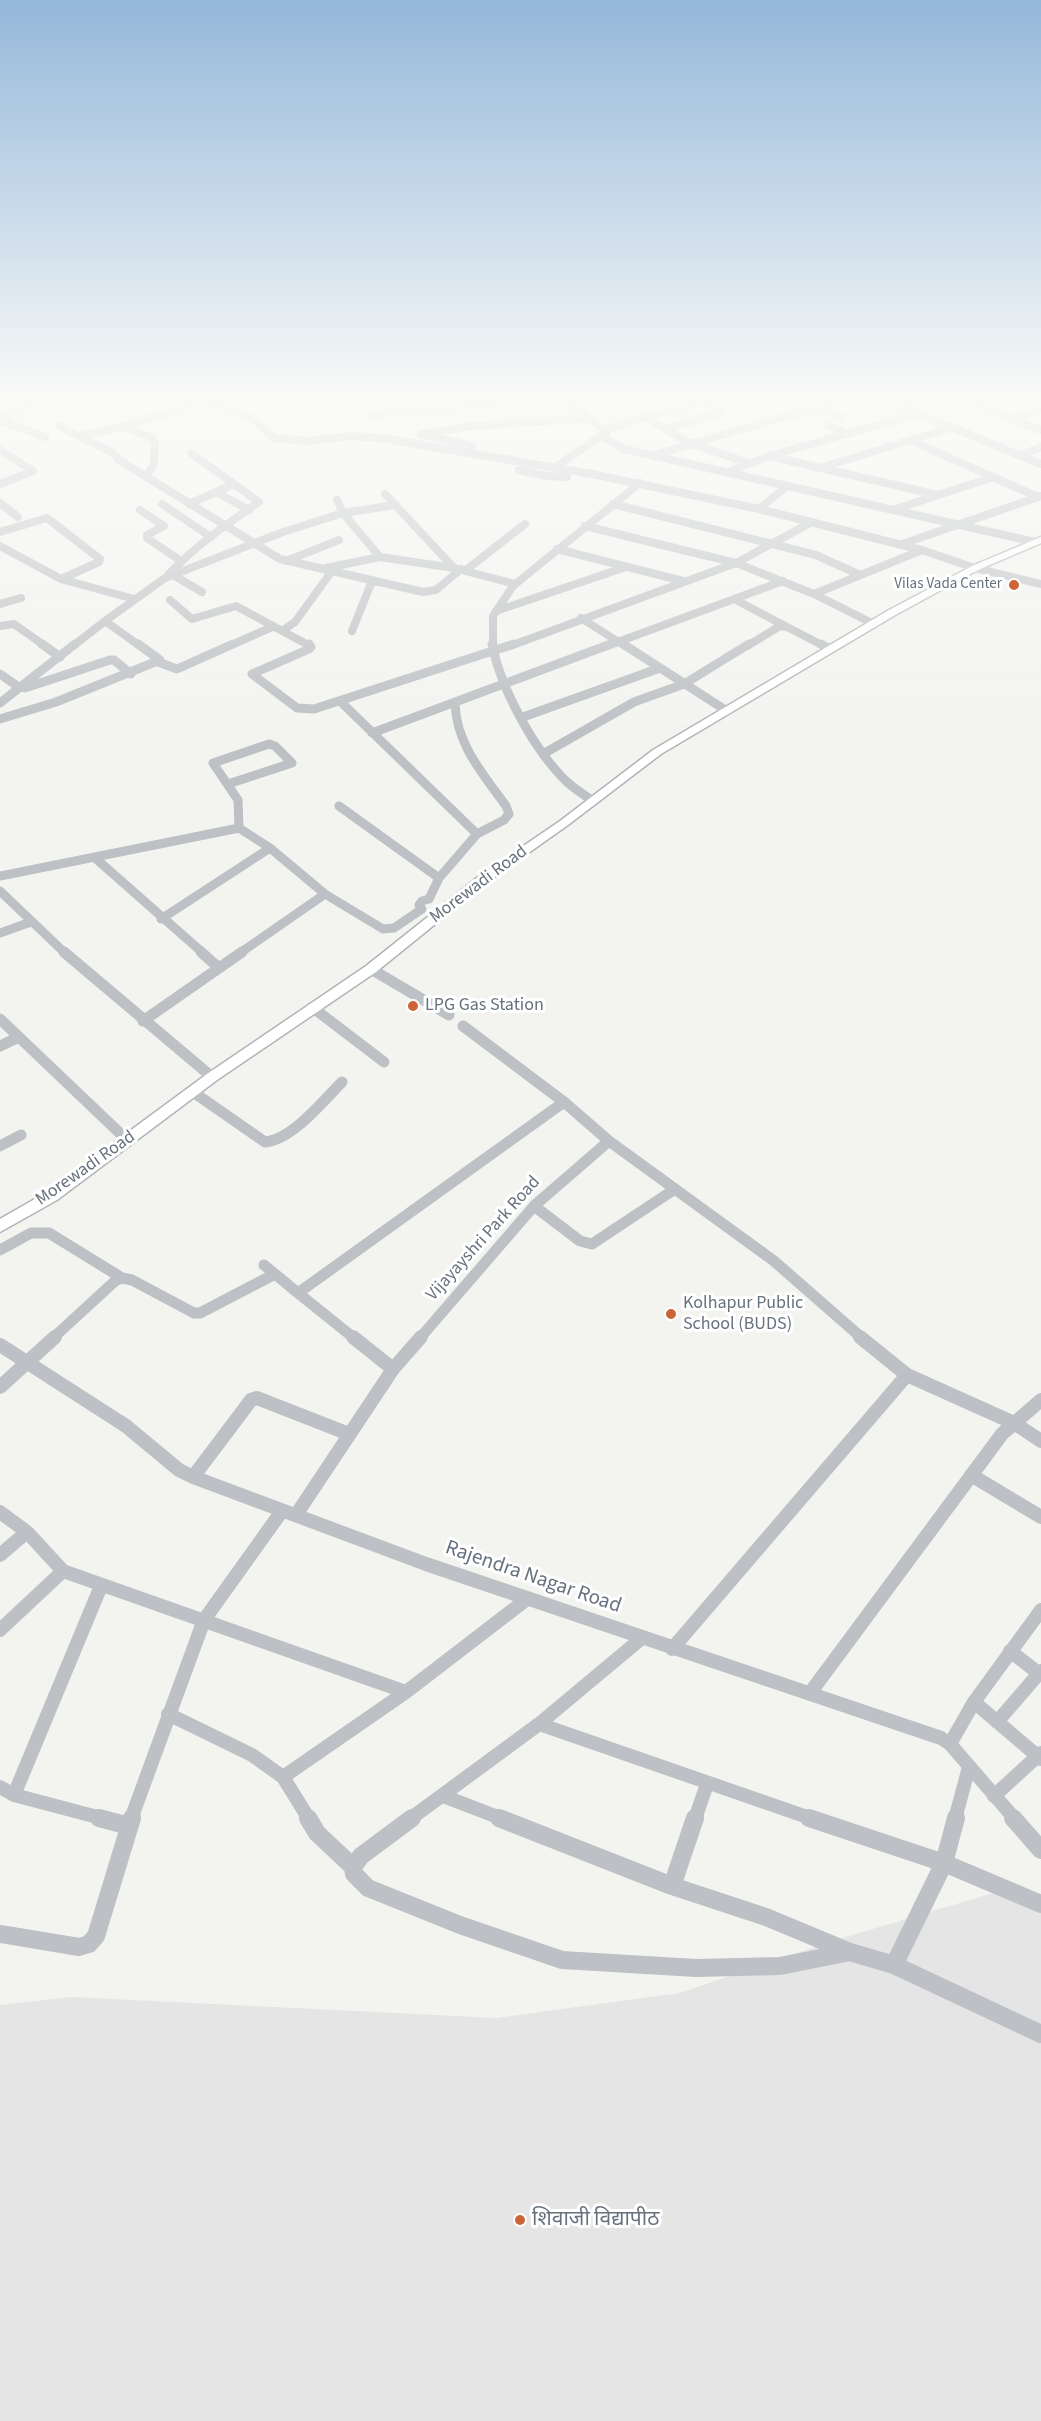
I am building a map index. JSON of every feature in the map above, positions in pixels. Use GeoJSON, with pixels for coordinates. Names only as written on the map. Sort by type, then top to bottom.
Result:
{"type":"FeatureCollection","features":[{"type":"Feature","properties":{"kind":"main road","name":"Morewadi Road"},"geometry":{"type":"LineString","coordinates":[[0,1227],[52,1196],[212,1077],[371,969],[436,905],[503,866],[657,752],[830,649],[975,568],[1038,541]]}},
{"type":"Feature","properties":{"kind":"street"},"geometry":{"type":"LineString","coordinates":[[12,512],[18,517]]}},
{"type":"Feature","properties":{"kind":"street"},"geometry":{"type":"LineString","coordinates":[[143,512],[164,526],[147,535],[147,538],[181,561]]}},
{"type":"Feature","properties":{"kind":"street"},"geometry":{"type":"LineString","coordinates":[[174,512],[211,537]]}},
{"type":"Feature","properties":{"kind":"street"},"geometry":{"type":"LineString","coordinates":[[203,512],[286,561],[428,592],[436,590],[460,569],[525,524]]}},
{"type":"Feature","properties":{"kind":"street"},"geometry":{"type":"LineString","coordinates":[[169,577],[181,561],[225,525],[246,512]]}},
{"type":"Feature","properties":{"kind":"street"},"geometry":{"type":"LineString","coordinates":[[0,704],[134,599],[169,577],[256,542],[350,512]]}},
{"type":"Feature","properties":{"kind":"street"},"geometry":{"type":"LineString","coordinates":[[403,512],[460,569]]}},
{"type":"Feature","properties":{"kind":"street"},"geometry":{"type":"LineString","coordinates":[[593,801],[566,781],[543,754],[505,684],[490,637],[495,611],[516,584],[603,512]]}},
{"type":"Feature","properties":{"kind":"street"},"geometry":{"type":"LineString","coordinates":[[646,512],[816,555],[860,575]]}},
{"type":"Feature","properties":{"kind":"street"},"geometry":{"type":"LineString","coordinates":[[771,512],[901,544],[975,568],[1041,584]]}},
{"type":"Feature","properties":{"kind":"street"},"geometry":{"type":"LineString","coordinates":[[900,512],[1038,541]]}},
{"type":"Feature","properties":{"kind":"street"},"geometry":{"type":"LineString","coordinates":[[901,544],[993,512]]}},
{"type":"Feature","properties":{"kind":"street"},"geometry":{"type":"LineString","coordinates":[[343,513],[380,556]]}},
{"type":"Feature","properties":{"kind":"street"},"geometry":{"type":"LineString","coordinates":[[0,532],[47,518],[100,559],[99,562],[61,579]]}},
{"type":"Feature","properties":{"kind":"street"},"geometry":{"type":"LineString","coordinates":[[170,600],[192,619],[236,606],[272,627],[308,643],[311,647],[253,676],[297,708],[314,709],[493,652],[736,563],[812,522]]}},
{"type":"Feature","properties":{"kind":"street"},"geometry":{"type":"LineString","coordinates":[[585,526],[736,563],[814,594],[874,624]]}},
{"type":"Feature","properties":{"kind":"street"},"geometry":{"type":"LineString","coordinates":[[286,561],[339,540]]}},
{"type":"Feature","properties":{"kind":"street"},"geometry":{"type":"LineString","coordinates":[[0,546],[61,579],[134,599]]}},
{"type":"Feature","properties":{"kind":"street"},"geometry":{"type":"LineString","coordinates":[[557,549],[684,581]]}},
{"type":"Feature","properties":{"kind":"street"},"geometry":{"type":"LineString","coordinates":[[814,594],[922,550]]}},
{"type":"Feature","properties":{"kind":"street"},"geometry":{"type":"LineString","coordinates":[[322,569],[380,556],[460,569],[516,584]]}},
{"type":"Feature","properties":{"kind":"street"},"geometry":{"type":"LineString","coordinates":[[495,611],[626,567]]}},
{"type":"Feature","properties":{"kind":"street"},"geometry":{"type":"LineString","coordinates":[[282,631],[295,622],[332,571]]}},
{"type":"Feature","properties":{"kind":"street"},"geometry":{"type":"LineString","coordinates":[[169,577],[202,592]]}},
{"type":"Feature","properties":{"kind":"street"},"geometry":{"type":"LineString","coordinates":[[352,631],[372,581]]}},
{"type":"Feature","properties":{"kind":"street"},"geometry":{"type":"LineString","coordinates":[[372,733],[783,582]]}},
{"type":"Feature","properties":{"kind":"street"},"geometry":{"type":"LineString","coordinates":[[0,604],[21,598]]}},
{"type":"Feature","properties":{"kind":"street"},"geometry":{"type":"LineString","coordinates":[[736,600],[830,649]]}},
{"type":"Feature","properties":{"kind":"street"},"geometry":{"type":"LineString","coordinates":[[581,618],[727,711]]}},
{"type":"Feature","properties":{"kind":"street"},"geometry":{"type":"LineString","coordinates":[[105,621],[159,658],[158,662]]}},
{"type":"Feature","properties":{"kind":"street"},"geometry":{"type":"LineString","coordinates":[[0,626],[14,624],[60,657]]}},
{"type":"Feature","properties":{"kind":"street"},"geometry":{"type":"LineString","coordinates":[[0,718],[56,702],[158,662],[177,669],[272,627]]}},
{"type":"Feature","properties":{"kind":"street"},"geometry":{"type":"LineString","coordinates":[[543,754],[634,702],[684,684],[774,629],[787,627]]}},
{"type":"Feature","properties":{"kind":"street"},"geometry":{"type":"LineString","coordinates":[[18,690],[110,660],[114,660],[131,674]]}},
{"type":"Feature","properties":{"kind":"street"},"geometry":{"type":"LineString","coordinates":[[523,717],[660,668]]}},
{"type":"Feature","properties":{"kind":"street"},"geometry":{"type":"LineString","coordinates":[[0,674],[18,690]]}},
{"type":"Feature","properties":{"kind":"street"},"geometry":{"type":"LineString","coordinates":[[340,701],[477,834]]}},
{"type":"Feature","properties":{"kind":"street"},"geometry":{"type":"LineString","coordinates":[[0,876],[239,828],[270,849],[325,894],[383,929],[394,928],[422,909],[429,909],[436,905],[439,878],[477,834],[504,820],[508,813],[506,806],[467,751],[453,718],[455,703]]}},
{"type":"Feature","properties":{"kind":"street"},"geometry":{"type":"LineString","coordinates":[[228,783],[292,763],[272,744],[216,761],[213,765],[238,800],[239,828]]}},
{"type":"Feature","properties":{"kind":"street"},"geometry":{"type":"LineString","coordinates":[[339,806],[439,878]]}},
{"type":"Feature","properties":{"kind":"street"},"geometry":{"type":"LineString","coordinates":[[161,919],[270,849]]}},
{"type":"Feature","properties":{"kind":"street"},"geometry":{"type":"LineString","coordinates":[[94,857],[161,919],[219,968]]}},
{"type":"Feature","properties":{"kind":"street"},"geometry":{"type":"LineString","coordinates":[[0,891],[31,922],[143,1021],[212,1077]]}},
{"type":"Feature","properties":{"kind":"street"},"geometry":{"type":"LineString","coordinates":[[143,1021],[325,894]]}},
{"type":"Feature","properties":{"kind":"street"},"geometry":{"type":"LineString","coordinates":[[0,933],[31,922]]}},
{"type":"Feature","properties":{"kind":"street"},"geometry":{"type":"LineString","coordinates":[[371,969],[449,1015]]}},
{"type":"Feature","properties":{"kind":"street"},"geometry":{"type":"LineString","coordinates":[[312,1007],[384,1062]]}},
{"type":"Feature","properties":{"kind":"street"},"geometry":{"type":"LineString","coordinates":[[0,1019],[127,1140]]}},
{"type":"Feature","properties":{"kind":"street"},"geometry":{"type":"LineString","coordinates":[[463,1026],[564,1102],[609,1141],[774,1261],[907,1375],[1014,1423],[1041,1441]]}},
{"type":"Feature","properties":{"kind":"street"},"geometry":{"type":"LineString","coordinates":[[0,1046],[19,1037]]}},
{"type":"Feature","properties":{"kind":"street"},"geometry":{"type":"LineString","coordinates":[[193,1092],[265,1142],[270,1143],[277,1141],[312,1113],[342,1082]]}},
{"type":"Feature","properties":{"kind":"street"},"geometry":{"type":"LineString","coordinates":[[298,1293],[564,1102]]}},
{"type":"Feature","properties":{"kind":"street"},"geometry":{"type":"LineString","coordinates":[[0,1146],[21,1135]]}},
{"type":"Feature","properties":{"kind":"street","name":"Vijayayshri Park Road"},"geometry":{"type":"LineString","coordinates":[[0,1934],[79,1947],[89,1944],[96,1936],[129,1826],[204,1620],[349,1434],[393,1369],[534,1206],[609,1141]]}},
{"type":"Feature","properties":{"kind":"street"},"geometry":{"type":"LineString","coordinates":[[534,1206],[580,1241],[591,1244],[675,1189]]}},
{"type":"Feature","properties":{"kind":"street"},"geometry":{"type":"LineString","coordinates":[[0,1250],[31,1233],[49,1233],[122,1278],[132,1280],[194,1313],[200,1313],[275,1274]]}},
{"type":"Feature","properties":{"kind":"street"},"geometry":{"type":"LineString","coordinates":[[264,1265],[393,1369]]}},
{"type":"Feature","properties":{"kind":"street"},"geometry":{"type":"LineString","coordinates":[[0,1387],[115,1281],[122,1278]]}},
{"type":"Feature","properties":{"kind":"street","name":"Rajendra Nagar Road"},"geometry":{"type":"LineString","coordinates":[[0,1345],[126,1426],[179,1470],[193,1477],[527,1599],[941,1738],[950,1744],[1041,1850]]}},
{"type":"Feature","properties":{"kind":"street"},"geometry":{"type":"LineString","coordinates":[[672,1649],[907,1375]]}},
{"type":"Feature","properties":{"kind":"street"},"geometry":{"type":"LineString","coordinates":[[193,1477],[251,1400],[256,1398],[349,1434]]}},
{"type":"Feature","properties":{"kind":"street"},"geometry":{"type":"LineString","coordinates":[[810,1693],[1002,1434],[1041,1400]]}},
{"type":"Feature","properties":{"kind":"street"},"geometry":{"type":"LineString","coordinates":[[971,1475],[1041,1516]]}},
{"type":"Feature","properties":{"kind":"street"},"geometry":{"type":"LineString","coordinates":[[0,1512],[27,1532],[63,1571],[406,1692]]}},
{"type":"Feature","properties":{"kind":"street"},"geometry":{"type":"LineString","coordinates":[[0,1555],[27,1532]]}},
{"type":"Feature","properties":{"kind":"street"},"geometry":{"type":"LineString","coordinates":[[0,1630],[63,1571]]}},
{"type":"Feature","properties":{"kind":"street"},"geometry":{"type":"LineString","coordinates":[[101,1586],[7,1791],[129,1826]]}},
{"type":"Feature","properties":{"kind":"street"},"geometry":{"type":"LineString","coordinates":[[283,1777],[406,1692],[527,1599]]}},
{"type":"Feature","properties":{"kind":"street"},"geometry":{"type":"LineString","coordinates":[[950,1744],[974,1702],[1041,1610]]}},
{"type":"Feature","properties":{"kind":"street"},"geometry":{"type":"LineString","coordinates":[[352,1867],[361,1856],[539,1724],[642,1638]]}},
{"type":"Feature","properties":{"kind":"street"},"geometry":{"type":"LineString","coordinates":[[997,1722],[1040,1673],[1010,1651]]}},
{"type":"Feature","properties":{"kind":"street"},"geometry":{"type":"LineString","coordinates":[[974,1702],[1040,1756],[994,1796]]}},
{"type":"Feature","properties":{"kind":"street"},"geometry":{"type":"LineString","coordinates":[[168,1714],[252,1755],[283,1777],[317,1833],[352,1867],[354,1874],[368,1888],[460,1925],[562,1960],[696,1968],[780,1966],[850,1952]]}},
{"type":"Feature","properties":{"kind":"street"},"geometry":{"type":"LineString","coordinates":[[539,1724],[707,1784],[944,1863],[1041,1904]]}},
{"type":"Feature","properties":{"kind":"street"},"geometry":{"type":"LineString","coordinates":[[894,1965],[944,1863],[969,1767]]}},
{"type":"Feature","properties":{"kind":"street"},"geometry":{"type":"LineString","coordinates":[[672,1886],[707,1784]]}},
{"type":"Feature","properties":{"kind":"street"},"geometry":{"type":"LineString","coordinates":[[443,1796],[672,1886],[766,1917],[850,1952],[894,1965],[1041,2034]]}},
{"type":"Feature","properties":{"kind":"shaded area","name":"शिवाजी विद्यापीठ"},"geometry":{"type":"Polygon","coordinates":[[[1007,1889],[1041,1905],[1041,2421],[0,2421],[0,2005],[72,1997],[496,2018],[680,1993],[832,1941],[1007,1889]]]}},
{"type":"Feature","properties":{"kind":"place","name":"Vilas Vada Center"},"geometry":{"type":"Point","coordinates":[1014,585]}},
{"type":"Feature","properties":{"kind":"place","name":"LPG Gas Station"},"geometry":{"type":"Point","coordinates":[413,1006]}},
{"type":"Feature","properties":{"kind":"place","name":"Kolhapur Public School (BUDS)"},"geometry":{"type":"Point","coordinates":[671,1314]}},
{"type":"Feature","properties":{"kind":"place","name":"शिवाजी विद्यापीठ"},"geometry":{"type":"Point","coordinates":[520,2220]}}]}
